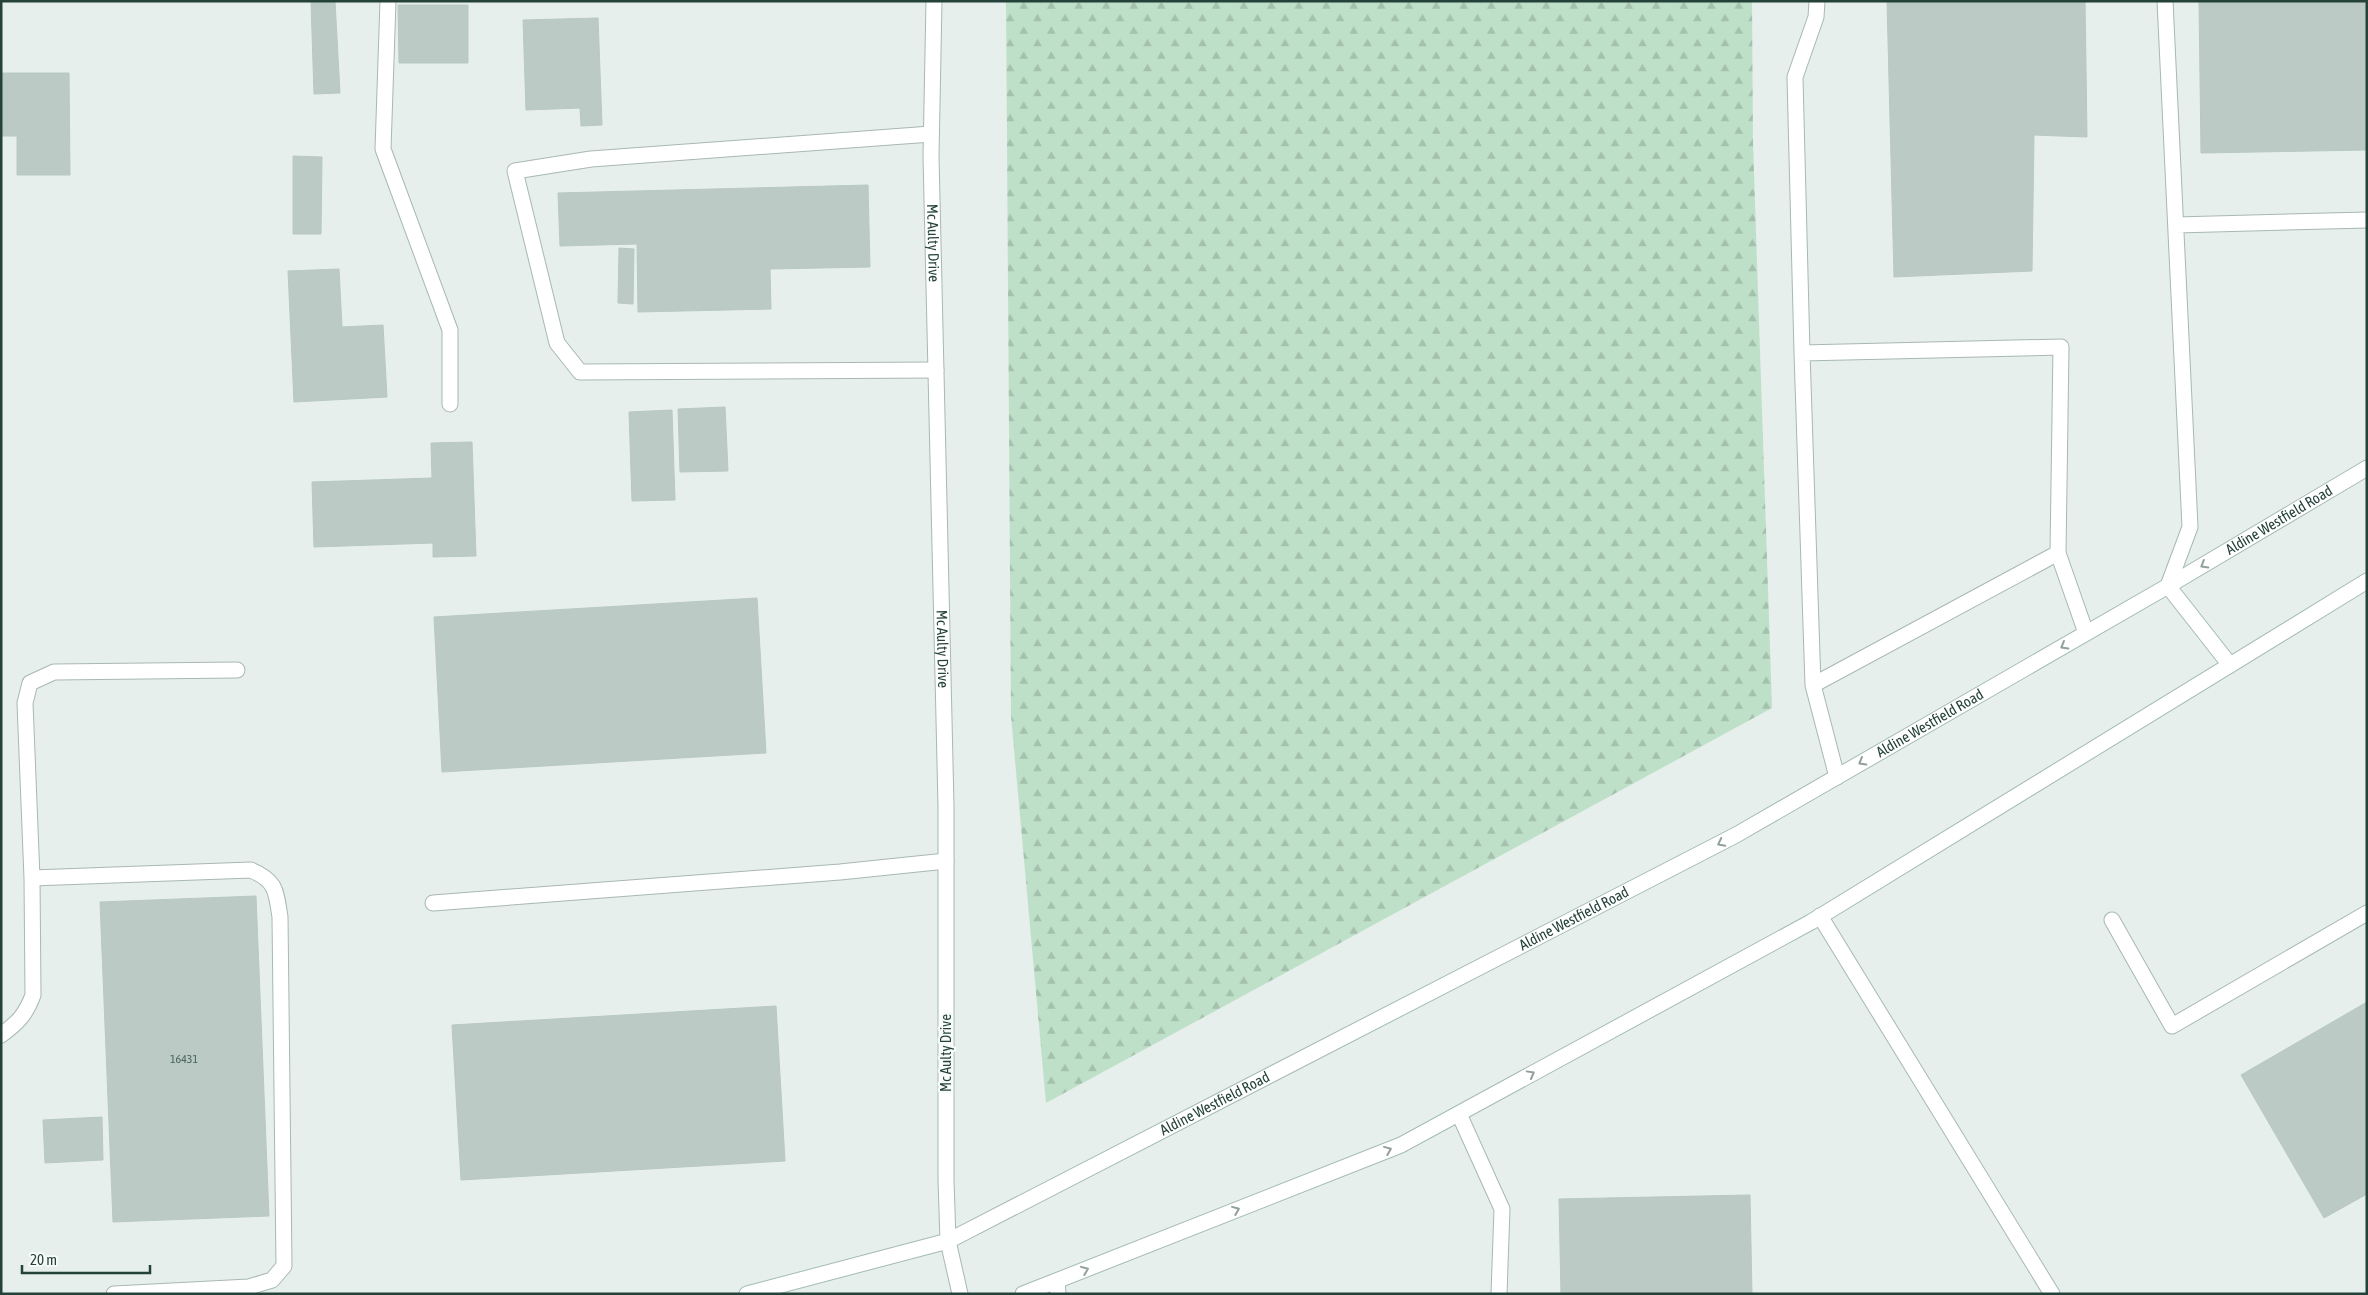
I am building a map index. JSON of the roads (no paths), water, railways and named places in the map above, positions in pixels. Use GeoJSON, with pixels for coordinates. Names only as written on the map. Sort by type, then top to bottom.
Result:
{"type":"FeatureCollection","features":[{"type":"Feature","properties":{"kind":"main road"},"geometry":{"type":"LineString","coordinates":[[388,1],[383,149],[450,330],[450,404]]}},
{"type":"Feature","properties":{"kind":"main road","name":"Mc Aulty Drive"},"geometry":{"type":"LineString","coordinates":[[934,1],[931,134],[946,861],[948,1241],[960,1294]]}},
{"type":"Feature","properties":{"kind":"main road"},"geometry":{"type":"LineString","coordinates":[[1817,1],[1816,17],[1795,76],[1802,353],[1813,685],[1837,777]]}},
{"type":"Feature","properties":{"kind":"main road"},"geometry":{"type":"LineString","coordinates":[[2165,1],[2190,527],[2168,586],[2230,665]]}},
{"type":"Feature","properties":{"kind":"main road"},"geometry":{"type":"LineString","coordinates":[[931,134],[591,159],[515,171],[557,343],[580,372],[936,370]]}},
{"type":"Feature","properties":{"kind":"main road"},"geometry":{"type":"LineString","coordinates":[[2176,225],[2367,220]]}},
{"type":"Feature","properties":{"kind":"main road"},"geometry":{"type":"LineString","coordinates":[[1802,353],[2062,347],[2058,553],[2086,633]]}},
{"type":"Feature","properties":{"kind":"main road","name":"Aldine Westfield Road"},"geometry":{"type":"LineString","coordinates":[[747,1294],[948,1241],[1736,835],[2168,586],[2367,468]]}},
{"type":"Feature","properties":{"kind":"main road"},"geometry":{"type":"LineString","coordinates":[[1813,685],[2058,553]]}},
{"type":"Feature","properties":{"kind":"main road"},"geometry":{"type":"LineString","coordinates":[[1024,1294],[1057,1287],[1401,1145],[1820,916],[2367,581]]}},
{"type":"Feature","properties":{"kind":"main road"},"geometry":{"type":"LineString","coordinates":[[1,1035],[20,1022],[28,1010],[33,995],[32,878],[24,703],[30,683],[54,672],[237,670]]}},
{"type":"Feature","properties":{"kind":"main road"},"geometry":{"type":"LineString","coordinates":[[432,903],[840,872],[946,861]]}},
{"type":"Feature","properties":{"kind":"main road"},"geometry":{"type":"LineString","coordinates":[[32,878],[251,870],[266,876],[276,890],[280,917],[284,1266],[272,1280],[249,1287],[114,1294]]}},
{"type":"Feature","properties":{"kind":"main road"},"geometry":{"type":"LineString","coordinates":[[2112,920],[2172,1026],[2367,913]]}},
{"type":"Feature","properties":{"kind":"main road"},"geometry":{"type":"LineString","coordinates":[[1820,916],[2052,1294]]}},
{"type":"Feature","properties":{"kind":"main road"},"geometry":{"type":"LineString","coordinates":[[1458,1114],[1502,1209],[1499,1294]]}}]}
